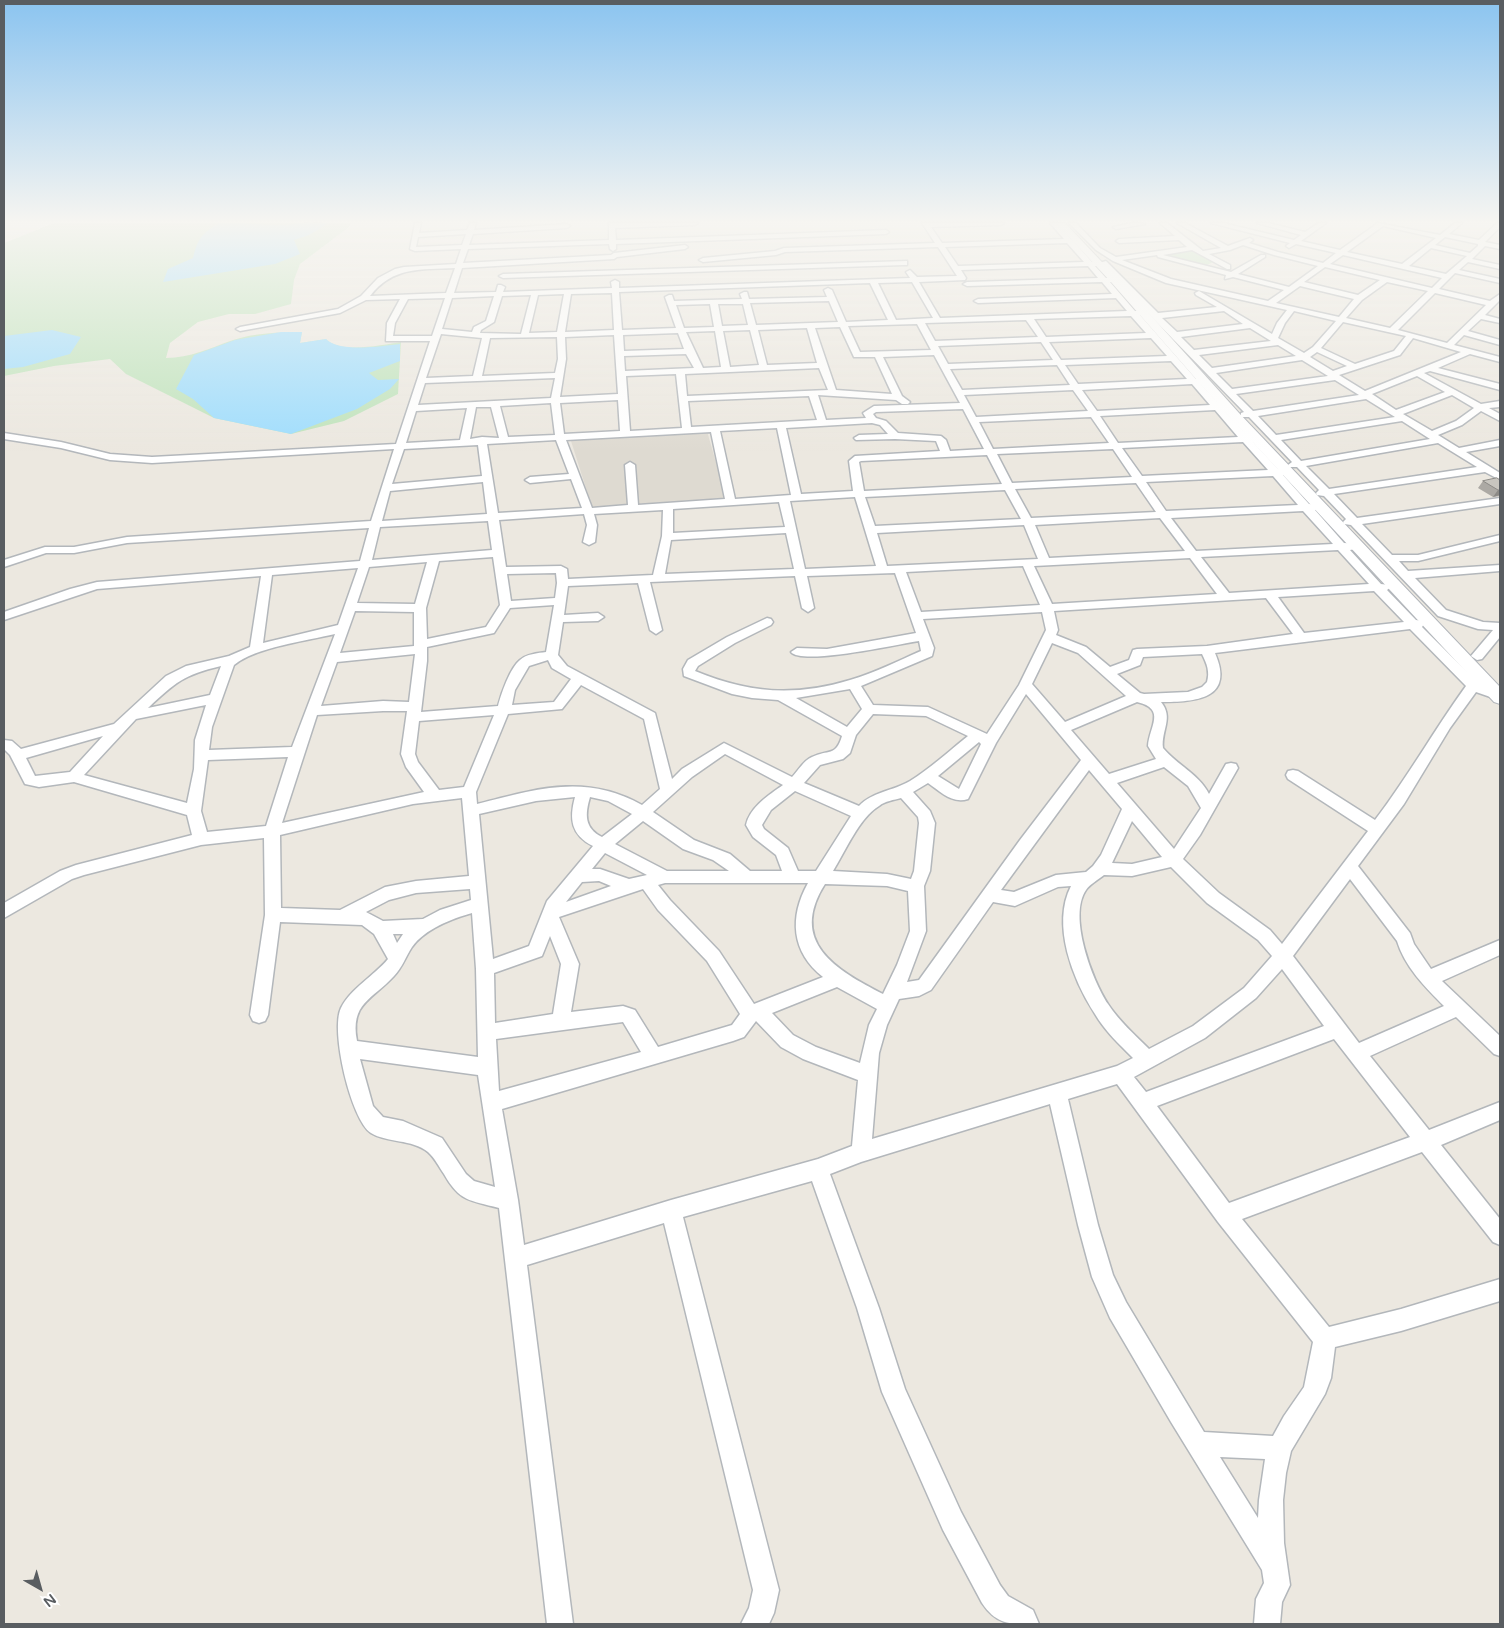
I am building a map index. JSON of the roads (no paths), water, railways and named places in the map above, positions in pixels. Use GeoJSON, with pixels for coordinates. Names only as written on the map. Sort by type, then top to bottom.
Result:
{"type":"FeatureCollection","features":[{"type":"Feature","properties":{"kind":"street"},"geometry":{"type":"LineString","coordinates":[[240,329],[340,312],[362,299]]}},
{"type":"Feature","properties":{"kind":"street"},"geometry":{"type":"LineString","coordinates":[[405,299],[391,323],[389,339],[437,334],[524,336],[1138,313]]}},
{"type":"Feature","properties":{"kind":"street"},"geometry":{"type":"LineString","coordinates":[[259,1015],[274,915],[272,831],[297,752],[333,658],[365,563],[386,488],[450,299]]}},
{"type":"Feature","properties":{"kind":"street"},"geometry":{"type":"LineString","coordinates":[[475,335],[477,329],[490,322],[498,299]]}},
{"type":"Feature","properties":{"kind":"street"},"geometry":{"type":"LineString","coordinates":[[524,336],[534,299]]}},
{"type":"Feature","properties":{"kind":"street"},"geometry":{"type":"LineString","coordinates":[[567,299],[561,334],[562,359],[555,401],[560,437],[588,511],[592,529],[589,542]]}},
{"type":"Feature","properties":{"kind":"street"},"geometry":{"type":"LineString","coordinates":[[616,299],[621,397],[625,433]]}},
{"type":"Feature","properties":{"kind":"street"},"geometry":{"type":"LineString","coordinates":[[670,299],[689,351],[700,371]]}},
{"type":"Feature","properties":{"kind":"street"},"geometry":{"type":"LineString","coordinates":[[745,299],[764,368]]}},
{"type":"Feature","properties":{"kind":"street"},"geometry":{"type":"LineString","coordinates":[[672,304],[832,299],[845,324],[857,355],[1042,339],[1154,335]]}},
{"type":"Feature","properties":{"kind":"street"},"geometry":{"type":"LineString","coordinates":[[881,299],[892,322]]}},
{"type":"Feature","properties":{"kind":"street"},"geometry":{"type":"LineString","coordinates":[[926,299],[938,320]]}},
{"type":"Feature","properties":{"kind":"street"},"geometry":{"type":"LineString","coordinates":[[977,299],[990,319]]}},
{"type":"Feature","properties":{"kind":"street"},"geometry":{"type":"LineString","coordinates":[[1122,299],[1203,378],[1252,439],[1313,503],[1335,522],[1500,697]]}},
{"type":"Feature","properties":{"kind":"street"},"geometry":{"type":"LineString","coordinates":[[1126,299],[1174,358],[1203,378],[1230,392],[1445,614],[1482,626],[1500,628]]}},
{"type":"Feature","properties":{"kind":"street"},"geometry":{"type":"LineString","coordinates":[[1137,299],[1192,353],[1203,378]]}},
{"type":"Feature","properties":{"kind":"street"},"geometry":{"type":"LineString","coordinates":[[1209,299],[1500,477]]}},
{"type":"Feature","properties":{"kind":"street"},"geometry":{"type":"LineString","coordinates":[[1156,316],[1229,311],[1246,299],[1411,335],[1500,360]]}},
{"type":"Feature","properties":{"kind":"street"},"geometry":{"type":"LineString","coordinates":[[1269,304],[1276,299]]}},
{"type":"Feature","properties":{"kind":"street"},"geometry":{"type":"LineString","coordinates":[[958,392],[1076,387],[1203,378],[1304,357],[1316,349],[1358,299]]}},
{"type":"Feature","properties":{"kind":"street"},"geometry":{"type":"LineString","coordinates":[[1392,331],[1424,299]]}},
{"type":"Feature","properties":{"kind":"street"},"geometry":{"type":"LineString","coordinates":[[1468,299],[1500,308]]}},
{"type":"Feature","properties":{"kind":"street"},"geometry":{"type":"LineString","coordinates":[[1449,345],[1497,299]]}},
{"type":"Feature","properties":{"kind":"street"},"geometry":{"type":"LineString","coordinates":[[714,303],[726,370]]}},
{"type":"Feature","properties":{"kind":"street"},"geometry":{"type":"LineString","coordinates":[[1277,340],[1281,323],[1292,309]]}},
{"type":"Feature","properties":{"kind":"street"},"geometry":{"type":"LineString","coordinates":[[1480,316],[1500,321]]}},
{"type":"Feature","properties":{"kind":"street"},"geometry":{"type":"LineString","coordinates":[[1028,317],[1163,515],[1226,597]]}},
{"type":"Feature","properties":{"kind":"street"},"geometry":{"type":"LineString","coordinates":[[920,321],[1028,522],[1045,562]]}},
{"type":"Feature","properties":{"kind":"street"},"geometry":{"type":"LineString","coordinates":[[1175,335],[1251,324]]}},
{"type":"Feature","properties":{"kind":"street"},"geometry":{"type":"LineString","coordinates":[[810,325],[820,353],[821,366],[833,392]]}},
{"type":"Feature","properties":{"kind":"street"},"geometry":{"type":"LineString","coordinates":[[1463,332],[1500,343]]}},
{"type":"Feature","properties":{"kind":"street"},"geometry":{"type":"LineString","coordinates":[[1230,392],[1334,375],[1397,352],[1411,335]]}},
{"type":"Feature","properties":{"kind":"street"},"geometry":{"type":"LineString","coordinates":[[477,379],[486,336]]}},
{"type":"Feature","properties":{"kind":"street"},"geometry":{"type":"LineString","coordinates":[[1192,353],[1277,340]]}},
{"type":"Feature","properties":{"kind":"street"},"geometry":{"type":"LineString","coordinates":[[1316,349],[1355,366]]}},
{"type":"Feature","properties":{"kind":"street"},"geometry":{"type":"LineString","coordinates":[[620,354],[689,351]]}},
{"type":"Feature","properties":{"kind":"street"},"geometry":{"type":"LineString","coordinates":[[973,420],[1227,410],[1252,415],[1366,395],[1432,369],[1470,351]]}},
{"type":"Feature","properties":{"kind":"street"},"geometry":{"type":"LineString","coordinates":[[878,354],[898,398]]}},
{"type":"Feature","properties":{"kind":"street"},"geometry":{"type":"LineString","coordinates":[[945,367],[1174,358]]}},
{"type":"Feature","properties":{"kind":"street"},"geometry":{"type":"LineString","coordinates":[[621,374],[821,366]]}},
{"type":"Feature","properties":{"kind":"street"},"geometry":{"type":"LineString","coordinates":[[1432,369],[1500,387]]}},
{"type":"Feature","properties":{"kind":"street"},"geometry":{"type":"LineString","coordinates":[[680,372],[687,430]]}},
{"type":"Feature","properties":{"kind":"street"},"geometry":{"type":"LineString","coordinates":[[1419,374],[1500,418]]}},
{"type":"Feature","properties":{"kind":"street"},"geometry":{"type":"LineString","coordinates":[[421,381],[559,375]]}},
{"type":"Feature","properties":{"kind":"street"},"geometry":{"type":"LineString","coordinates":[[684,399],[833,392],[898,398],[924,408]]}},
{"type":"Feature","properties":{"kind":"street"},"geometry":{"type":"LineString","coordinates":[[1275,438],[1400,415],[1452,392]]}},
{"type":"Feature","properties":{"kind":"street"},"geometry":{"type":"LineString","coordinates":[[813,393],[822,423]]}},
{"type":"Feature","properties":{"kind":"street"},"geometry":{"type":"LineString","coordinates":[[412,408],[621,397]]}},
{"type":"Feature","properties":{"kind":"street"},"geometry":{"type":"LineString","coordinates":[[4,564],[45,550],[74,550],[127,540],[859,494],[1141,481],[1282,471],[1300,464],[1436,437],[1481,407],[1500,404]]}},
{"type":"Feature","properties":{"kind":"street"},"geometry":{"type":"LineString","coordinates":[[495,405],[504,439]]}},
{"type":"Feature","properties":{"kind":"street"},"geometry":{"type":"LineString","coordinates":[[465,441],[472,406]]}},
{"type":"Feature","properties":{"kind":"street"},"geometry":{"type":"LineString","coordinates":[[872,420],[868,413],[874,409],[966,406]]}},
{"type":"Feature","properties":{"kind":"street"},"geometry":{"type":"LineString","coordinates":[[1227,410],[1252,439]]}},
{"type":"Feature","properties":{"kind":"street"},"geometry":{"type":"LineString","coordinates":[[4,436],[61,445],[110,458],[152,460],[482,440],[872,420],[883,423],[895,436]]}},
{"type":"Feature","properties":{"kind":"street"},"geometry":{"type":"LineString","coordinates":[[782,425],[798,498]]}},
{"type":"Feature","properties":{"kind":"street"},"geometry":{"type":"LineString","coordinates":[[715,429],[731,502]]}},
{"type":"Feature","properties":{"kind":"street"},"geometry":{"type":"LineString","coordinates":[[860,438],[895,436],[938,438],[941,440],[946,454]]}},
{"type":"Feature","properties":{"kind":"street"},"geometry":{"type":"LineString","coordinates":[[883,570],[859,494],[854,461],[858,458],[1252,439]]}},
{"type":"Feature","properties":{"kind":"street"},"geometry":{"type":"LineString","coordinates":[[333,658],[420,646],[490,630],[497,622],[506,605],[482,440]]}},
{"type":"Feature","properties":{"kind":"street"},"geometry":{"type":"LineString","coordinates":[[1458,451],[1500,443]]}},
{"type":"Feature","properties":{"kind":"street"},"geometry":{"type":"LineString","coordinates":[[630,465],[633,508]]}},
{"type":"Feature","properties":{"kind":"street"},"geometry":{"type":"LineString","coordinates":[[870,530],[1163,515],[1313,503],[1327,492],[1488,469]]}},
{"type":"Feature","properties":{"kind":"street"},"geometry":{"type":"LineString","coordinates":[[530,480],[575,476]]}},
{"type":"Feature","properties":{"kind":"street"},"geometry":{"type":"LineString","coordinates":[[386,488],[487,479]]}},
{"type":"Feature","properties":{"kind":"street"},"geometry":{"type":"LineString","coordinates":[[784,499],[808,608]]}},
{"type":"Feature","properties":{"kind":"street"},"geometry":{"type":"LineString","coordinates":[[1335,522],[1356,522],[1500,501]]}},
{"type":"Feature","properties":{"kind":"street"},"geometry":{"type":"LineString","coordinates":[[1313,503],[1343,546],[1378,588],[1473,686],[1500,697]]}},
{"type":"Feature","properties":{"kind":"street"},"geometry":{"type":"LineString","coordinates":[[658,578],[668,537],[668,506]]}},
{"type":"Feature","properties":{"kind":"street"},"geometry":{"type":"LineString","coordinates":[[668,537],[790,530]]}},
{"type":"Feature","properties":{"kind":"street"},"geometry":{"type":"LineString","coordinates":[[1390,558],[1418,558],[1500,538]]}},
{"type":"Feature","properties":{"kind":"street"},"geometry":{"type":"LineString","coordinates":[[563,583],[643,578],[899,570],[1356,546]]}},
{"type":"Feature","properties":{"kind":"street"},"geometry":{"type":"LineString","coordinates":[[4,616],[97,586],[498,553]]}},
{"type":"Feature","properties":{"kind":"street"},"geometry":{"type":"LineString","coordinates":[[434,558],[420,608],[421,661],[408,759],[435,796]]}},
{"type":"Feature","properties":{"kind":"street"},"geometry":{"type":"LineString","coordinates":[[928,776],[961,796],[984,739],[1025,685],[1049,637],[1052,630],[1052,622],[1027,562]]}},
{"type":"Feature","properties":{"kind":"street"},"geometry":{"type":"LineString","coordinates":[[500,571],[557,568],[563,571],[563,583],[552,655],[559,667],[650,716],[667,790]]}},
{"type":"Feature","properties":{"kind":"street"},"geometry":{"type":"LineString","coordinates":[[1406,575],[1500,568]]}},
{"type":"Feature","properties":{"kind":"street"},"geometry":{"type":"LineString","coordinates":[[768,622],[693,663],[689,673],[742,693],[783,697],[853,684],[924,656],[928,653],[929,648],[899,570]]}},
{"type":"Feature","properties":{"kind":"street"},"geometry":{"type":"LineString","coordinates":[[256,649],[267,572]]}},
{"type":"Feature","properties":{"kind":"street"},"geometry":{"type":"LineString","coordinates":[[643,578],[656,630]]}},
{"type":"Feature","properties":{"kind":"street"},"geometry":{"type":"LineString","coordinates":[[916,616],[1397,587]]}},
{"type":"Feature","properties":{"kind":"street"},"geometry":{"type":"LineString","coordinates":[[1270,595],[1301,637]]}},
{"type":"Feature","properties":{"kind":"street"},"geometry":{"type":"LineString","coordinates":[[506,605],[560,601]]}},
{"type":"Feature","properties":{"kind":"street"},"geometry":{"type":"LineString","coordinates":[[350,607],[420,608]]}},
{"type":"Feature","properties":{"kind":"street"},"geometry":{"type":"LineString","coordinates":[[558,619],[598,617]]}},
{"type":"Feature","properties":{"kind":"street"},"geometry":{"type":"LineString","coordinates":[[1110,672],[1135,662],[1138,654],[1207,650],[1413,624],[1431,624]]}},
{"type":"Feature","properties":{"kind":"street"},"geometry":{"type":"LineString","coordinates":[[74,777],[119,727],[171,679],[182,673],[232,659],[256,649],[343,628]]}},
{"type":"Feature","properties":{"kind":"street"},"geometry":{"type":"LineString","coordinates":[[1477,656],[1500,628]]}},
{"type":"Feature","properties":{"kind":"street"},"geometry":{"type":"LineString","coordinates":[[797,652],[827,653],[923,636]]}},
{"type":"Feature","properties":{"kind":"street"},"geometry":{"type":"LineString","coordinates":[[1049,637],[1082,650],[1142,698],[1161,710],[1162,716],[1156,749],[1166,761],[1193,782],[1199,789],[1208,808]]}},
{"type":"Feature","properties":{"kind":"street"},"geometry":{"type":"LineString","coordinates":[[1062,729],[1142,698],[1201,695],[1211,688],[1216,677],[1207,650]]}},
{"type":"Feature","properties":{"kind":"street"},"geometry":{"type":"LineString","coordinates":[[552,655],[535,658],[524,663],[508,690],[504,709],[490,738],[469,792],[485,969],[488,1032],[487,1066],[491,1103],[508,1200],[560,1624]]}},
{"type":"Feature","properties":{"kind":"street"},"geometry":{"type":"LineString","coordinates":[[201,839],[194,811],[203,755],[202,740],[214,699],[228,663],[232,659]]}},
{"type":"Feature","properties":{"kind":"street"},"geometry":{"type":"LineString","coordinates":[[313,712],[383,706],[413,712],[557,706],[580,678]]}},
{"type":"Feature","properties":{"kind":"street"},"geometry":{"type":"LineString","coordinates":[[853,684],[869,709]]}},
{"type":"Feature","properties":{"kind":"street"},"geometry":{"type":"LineString","coordinates":[[1025,685],[1174,860],[1213,898],[1264,935],[1283,956],[1356,1054],[1500,1235]]}},
{"type":"Feature","properties":{"kind":"street"},"geometry":{"type":"LineString","coordinates":[[515,1258],[671,1210],[818,1169],[861,1152],[1121,1074],[1199,1032],[1243,998],[1283,956],[1399,800],[1445,725],[1473,686]]}},
{"type":"Feature","properties":{"kind":"street"},"geometry":{"type":"LineString","coordinates":[[783,697],[849,734]]}},
{"type":"Feature","properties":{"kind":"street"},"geometry":{"type":"LineString","coordinates":[[134,715],[214,699]]}},
{"type":"Feature","properties":{"kind":"street"},"geometry":{"type":"LineString","coordinates":[[792,877],[783,852],[758,833],[754,826],[755,820],[766,806],[794,784],[815,761],[838,755],[845,749],[849,734],[869,709]]}},
{"type":"Feature","properties":{"kind":"street"},"geometry":{"type":"LineString","coordinates":[[869,709],[928,712],[984,739]]}},
{"type":"Feature","properties":{"kind":"street"},"geometry":{"type":"LineString","coordinates":[[18,755],[119,727]]}},
{"type":"Feature","properties":{"kind":"street"},"geometry":{"type":"LineString","coordinates":[[984,739],[904,791],[874,802],[862,814],[821,877],[805,905],[804,936],[810,950],[837,979],[891,998],[925,985],[988,895],[1088,761]]}},
{"type":"Feature","properties":{"kind":"street"},"geometry":{"type":"LineString","coordinates":[[8,744],[16,750],[25,773],[30,780],[39,782],[68,776],[74,777],[194,811]]}},
{"type":"Feature","properties":{"kind":"street"},"geometry":{"type":"LineString","coordinates":[[536,951],[550,913],[558,899],[603,845],[643,813],[702,760],[724,748],[794,784],[862,814]]}},
{"type":"Feature","properties":{"kind":"street"},"geometry":{"type":"LineString","coordinates":[[203,755],[297,752]]}},
{"type":"Feature","properties":{"kind":"street"},"geometry":{"type":"LineString","coordinates":[[1105,781],[1166,761]]}},
{"type":"Feature","properties":{"kind":"street"},"geometry":{"type":"LineString","coordinates":[[988,895],[1015,899],[1056,881],[1093,874],[1132,870],[1174,860],[1208,808],[1231,768]]}},
{"type":"Feature","properties":{"kind":"street"},"geometry":{"type":"LineString","coordinates":[[1293,775],[1377,829]]}},
{"type":"Feature","properties":{"kind":"street"},"geometry":{"type":"LineString","coordinates":[[861,1152],[870,1053],[918,931],[916,886],[922,871],[927,823],[925,816],[904,791]]}},
{"type":"Feature","properties":{"kind":"street"},"geometry":{"type":"LineString","coordinates":[[4,911],[66,875],[82,869],[201,839],[272,831],[435,796],[469,792]]}},
{"type":"Feature","properties":{"kind":"street"},"geometry":{"type":"LineString","coordinates":[[470,811],[515,800],[584,792],[604,794],[643,813],[692,847],[728,860],[748,878]]}},
{"type":"Feature","properties":{"kind":"street"},"geometry":{"type":"LineString","coordinates":[[584,792],[578,815],[578,824],[590,838],[665,877]]}},
{"type":"Feature","properties":{"kind":"street"},"geometry":{"type":"LineString","coordinates":[[1130,809],[1093,874],[1077,889],[1071,916],[1074,940],[1090,989],[1110,1021],[1147,1060]]}},
{"type":"Feature","properties":{"kind":"street"},"geometry":{"type":"LineString","coordinates":[[591,860],[600,875]]}},
{"type":"Feature","properties":{"kind":"street"},"geometry":{"type":"LineString","coordinates":[[1349,866],[1404,938],[1408,948],[1428,979],[1500,1048]]}},
{"type":"Feature","properties":{"kind":"street"},"geometry":{"type":"LineString","coordinates":[[579,876],[600,875],[638,883],[695,936],[713,956],[754,1012],[787,1041],[810,1053],[867,1075]]}},
{"type":"Feature","properties":{"kind":"street"},"geometry":{"type":"LineString","coordinates":[[550,913],[638,883],[665,877],[821,877],[887,880],[916,886]]}},
{"type":"Feature","properties":{"kind":"street"},"geometry":{"type":"LineString","coordinates":[[341,918],[369,902],[393,892],[416,887],[477,882]]}},
{"type":"Feature","properties":{"kind":"street"},"geometry":{"type":"LineString","coordinates":[[480,904],[454,910],[425,926],[408,939],[391,968],[352,1006],[346,1018],[350,1049],[364,1109],[370,1119],[378,1126],[403,1131],[436,1145],[458,1181],[468,1190],[508,1200]]}},
{"type":"Feature","properties":{"kind":"street"},"geometry":{"type":"LineString","coordinates":[[550,913],[570,964],[561,1021]]}},
{"type":"Feature","properties":{"kind":"street"},"geometry":{"type":"LineString","coordinates":[[274,915],[363,918],[381,928],[396,958]]}},
{"type":"Feature","properties":{"kind":"street"},"geometry":{"type":"LineString","coordinates":[[381,928],[425,926]]}},
{"type":"Feature","properties":{"kind":"street"},"geometry":{"type":"LineString","coordinates":[[1428,979],[1500,947]]}},
{"type":"Feature","properties":{"kind":"street"},"geometry":{"type":"LineString","coordinates":[[485,969],[536,951],[564,949]]}},
{"type":"Feature","properties":{"kind":"street"},"geometry":{"type":"LineString","coordinates":[[491,1103],[738,1031],[754,1012],[837,979]]}},
{"type":"Feature","properties":{"kind":"street"},"geometry":{"type":"LineString","coordinates":[[1356,1054],[1458,1008]]}},
{"type":"Feature","properties":{"kind":"street"},"geometry":{"type":"LineString","coordinates":[[488,1032],[623,1014],[629,1016],[654,1057]]}},
{"type":"Feature","properties":{"kind":"street"},"geometry":{"type":"LineString","coordinates":[[1144,1102],[1337,1029]]}},
{"type":"Feature","properties":{"kind":"street"},"geometry":{"type":"LineString","coordinates":[[350,1049],[487,1066]]}},
{"type":"Feature","properties":{"kind":"street"},"geometry":{"type":"LineString","coordinates":[[1121,1074],[1144,1102],[1226,1215],[1325,1339],[1319,1378],[1312,1394],[1292,1424],[1280,1448],[1274,1474],[1271,1500],[1271,1543],[1274,1566]]}},
{"type":"Feature","properties":{"kind":"street"},"geometry":{"type":"LineString","coordinates":[[1057,1092],[1088,1225],[1104,1276],[1118,1310],[1278,1575],[1277,1585],[1269,1599],[1267,1624]]}},
{"type":"Feature","properties":{"kind":"street"},"geometry":{"type":"LineString","coordinates":[[1226,1215],[1427,1141],[1500,1111]]}},
{"type":"Feature","properties":{"kind":"street"},"geometry":{"type":"LineString","coordinates":[[818,1169],[868,1308],[894,1392],[952,1521],[991,1594],[1000,1605],[1024,1619],[1026,1624]]}},
{"type":"Feature","properties":{"kind":"street"},"geometry":{"type":"LineString","coordinates":[[671,1210],[766,1590],[761,1613],[754,1624]]}},
{"type":"Feature","properties":{"kind":"street"},"geometry":{"type":"LineString","coordinates":[[1325,1339],[1401,1320],[1500,1290]]}},
{"type":"Feature","properties":{"kind":"street"},"geometry":{"type":"LineString","coordinates":[[1198,1444],[1280,1448]]}},
{"type":"Feature","properties":{"kind":"water"},"geometry":{"type":"Polygon","coordinates":[[[52,330],[81,337],[70,354],[23,367],[4,369],[4,336],[52,330]]]}},
{"type":"Feature","properties":{"kind":"water"},"geometry":{"type":"Polygon","coordinates":[[[281,332],[302,332],[300,343],[326,339],[341,346],[350,347],[400,344],[400,361],[369,373],[378,380],[399,379],[390,389],[357,409],[291,434],[214,418],[193,399],[176,389],[194,355],[235,340],[281,332]]]}}]}
